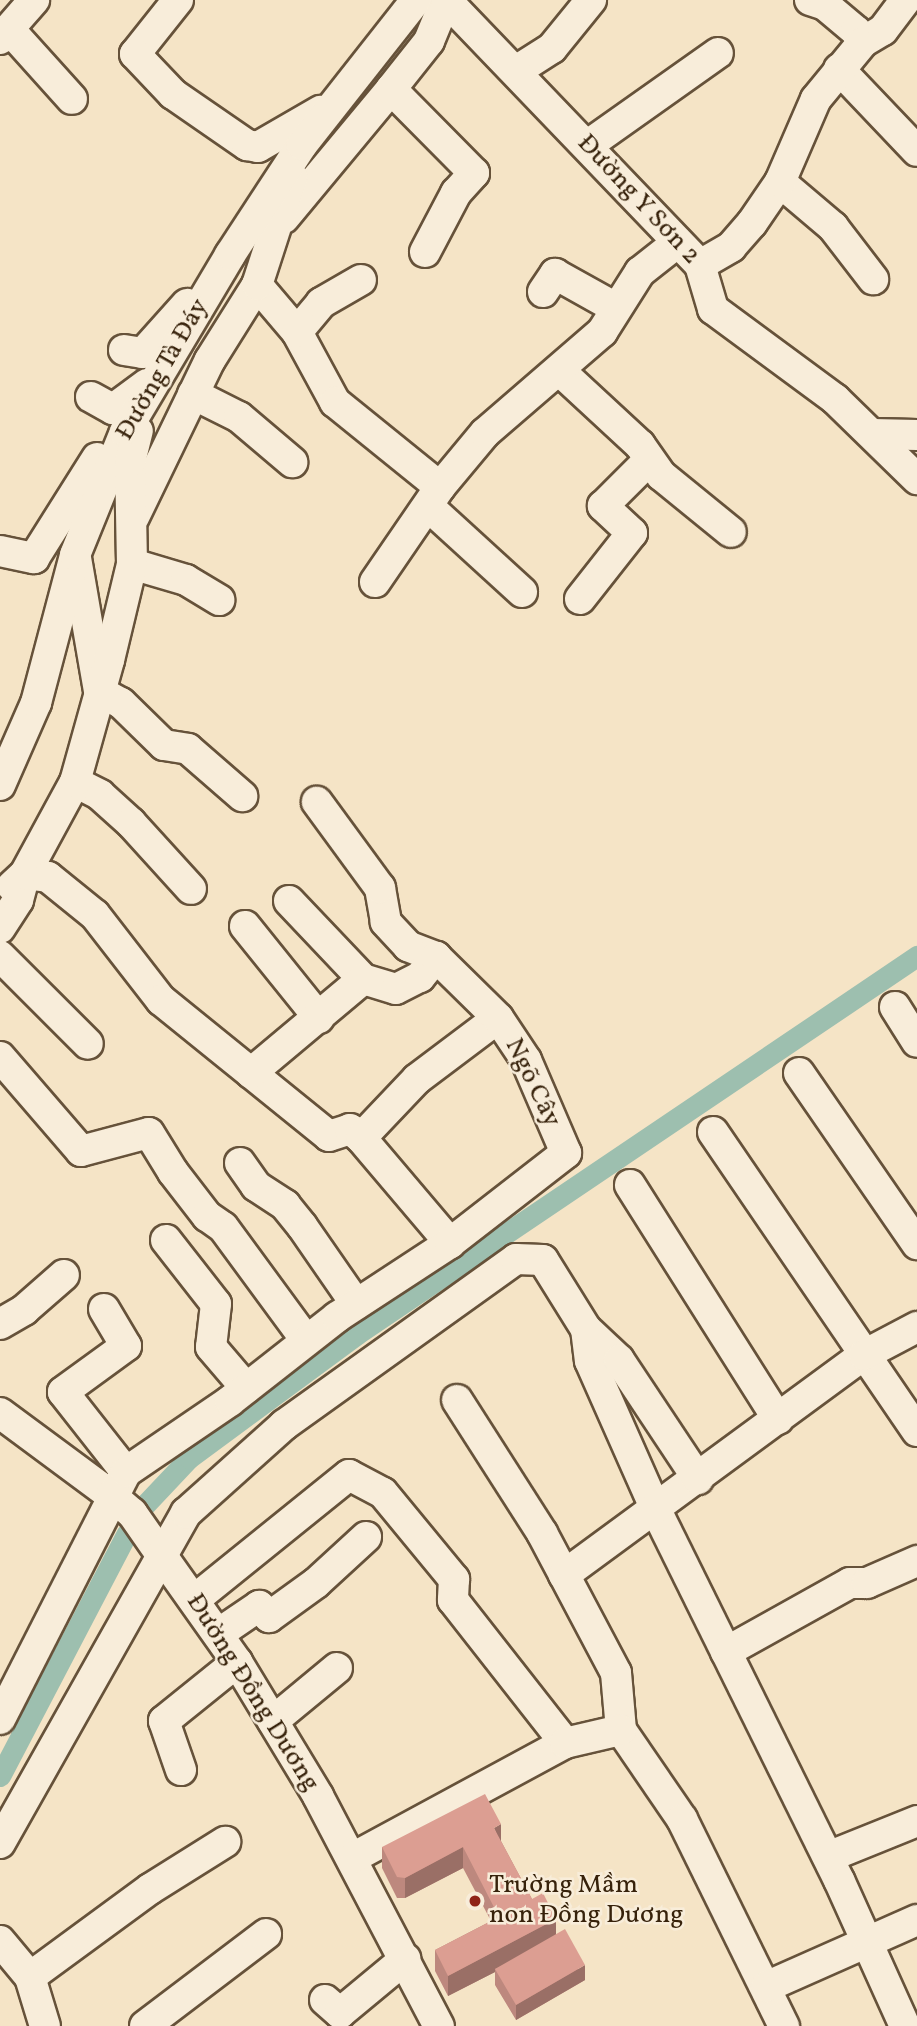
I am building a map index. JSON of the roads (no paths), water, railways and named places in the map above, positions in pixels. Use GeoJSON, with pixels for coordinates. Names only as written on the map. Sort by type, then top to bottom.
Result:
{"type":"FeatureCollection","features":[{"type":"Feature","properties":{"kind":"street"},"geometry":{"type":"LineString","coordinates":[[34,0],[5,34],[72,99]]}},
{"type":"Feature","properties":{"kind":"street"},"geometry":{"type":"LineString","coordinates":[[178,0],[135,54],[173,94],[247,145],[270,143],[313,113],[339,101],[388,0]]}},
{"type":"Feature","properties":{"kind":"street","name":"Đường Tà Đáy"},"geometry":{"type":"LineString","coordinates":[[0,785],[36,702],[75,555],[131,422],[168,365],[227,260],[302,145],[416,0]]}},
{"type":"Feature","properties":{"kind":"street"},"geometry":{"type":"LineString","coordinates":[[281,220],[429,41],[446,0]]}},
{"type":"Feature","properties":{"kind":"street","name":"Đường Y Sơn 2"},"geometry":{"type":"LineString","coordinates":[[446,0],[588,145],[700,265],[713,309],[830,380],[872,434],[917,479]]}},
{"type":"Feature","properties":{"kind":"street"},"geometry":{"type":"LineString","coordinates":[[516,71],[552,48],[591,0]]}},
{"type":"Feature","properties":{"kind":"street"},"geometry":{"type":"LineString","coordinates":[[810,0],[825,5],[856,31],[863,42]]}},
{"type":"Feature","properties":{"kind":"street"},"geometry":{"type":"LineString","coordinates":[[700,265],[732,247],[780,182],[797,136],[839,69],[863,42],[883,30],[906,0]]}},
{"type":"Feature","properties":{"kind":"street"},"geometry":{"type":"LineString","coordinates":[[588,145],[718,53]]}},
{"type":"Feature","properties":{"kind":"street"},"geometry":{"type":"LineString","coordinates":[[839,69],[917,150]]}},
{"type":"Feature","properties":{"kind":"street"},"geometry":{"type":"LineString","coordinates":[[391,89],[474,173],[456,193],[425,252]]}},
{"type":"Feature","properties":{"kind":"street"},"geometry":{"type":"LineString","coordinates":[[132,520],[210,360],[257,285],[281,220],[302,145]]}},
{"type":"Feature","properties":{"kind":"street"},"geometry":{"type":"LineString","coordinates":[[780,182],[833,227],[873,279]]}},
{"type":"Feature","properties":{"kind":"street"},"geometry":{"type":"LineString","coordinates":[[375,582],[435,497],[485,433],[602,332],[614,307],[640,272],[678,242]]}},
{"type":"Feature","properties":{"kind":"street"},"geometry":{"type":"LineString","coordinates":[[124,350],[143,353],[227,260]]}},
{"type":"Feature","properties":{"kind":"street"},"geometry":{"type":"LineString","coordinates":[[210,360],[209,337],[227,260]]}},
{"type":"Feature","properties":{"kind":"street"},"geometry":{"type":"LineString","coordinates":[[543,292],[555,274],[614,307]]}},
{"type":"Feature","properties":{"kind":"street"},"geometry":{"type":"LineString","coordinates":[[297,332],[321,303],[361,280]]}},
{"type":"Feature","properties":{"kind":"street"},"geometry":{"type":"LineString","coordinates":[[257,285],[297,332],[335,402],[435,497],[522,592]]}},
{"type":"Feature","properties":{"kind":"street"},"geometry":{"type":"LineString","coordinates":[[92,397],[118,407],[168,365]]}},
{"type":"Feature","properties":{"kind":"street"},"geometry":{"type":"LineString","coordinates":[[560,371],[640,445],[661,475],[731,533]]}},
{"type":"Feature","properties":{"kind":"street"},"geometry":{"type":"LineString","coordinates":[[192,394],[239,417],[292,462]]}},
{"type":"Feature","properties":{"kind":"street"},"geometry":{"type":"LineString","coordinates":[[0,928],[18,900],[25,874],[75,782],[132,564],[131,422]]}},
{"type":"Feature","properties":{"kind":"street"},"geometry":{"type":"LineString","coordinates":[[0,551],[34,558],[99,454],[131,422]]}},
{"type":"Feature","properties":{"kind":"street"},"geometry":{"type":"LineString","coordinates":[[872,434],[917,435]]}},
{"type":"Feature","properties":{"kind":"street"},"geometry":{"type":"LineString","coordinates":[[580,599],[632,533],[603,506],[649,460]]}},
{"type":"Feature","properties":{"kind":"street"},"geometry":{"type":"LineString","coordinates":[[75,555],[99,691]]}},
{"type":"Feature","properties":{"kind":"street"},"geometry":{"type":"LineString","coordinates":[[132,564],[186,580],[219,600]]}},
{"type":"Feature","properties":{"kind":"street"},"geometry":{"type":"LineString","coordinates":[[99,691],[121,703],[164,745],[188,749],[242,796]]}},
{"type":"Feature","properties":{"kind":"street"},"geometry":{"type":"LineString","coordinates":[[75,782],[100,795],[131,823],[191,889]]}},
{"type":"Feature","properties":{"kind":"street","name":"Ngõ Cây"},"geometry":{"type":"LineString","coordinates":[[317,803],[380,888],[386,922],[408,946],[436,957],[498,1018],[526,1060],[566,1153],[450,1243]]}},
{"type":"Feature","properties":{"kind":"street"},"geometry":{"type":"LineString","coordinates":[[0,898],[25,874]]}},
{"type":"Feature","properties":{"kind":"street"},"geometry":{"type":"LineString","coordinates":[[0,1719],[119,1483],[306,1340],[450,1243],[361,1138],[350,1129],[329,1136],[160,1000],[95,915],[48,877],[25,874]]}},
{"type":"Feature","properties":{"kind":"street"},"geometry":{"type":"LineString","coordinates":[[289,901],[363,979],[396,989],[420,977],[436,957]]}},
{"type":"Feature","properties":{"kind":"street"},"geometry":{"type":"LineString","coordinates":[[245,926],[319,1018]]}},
{"type":"Feature","properties":{"kind":"street"},"geometry":{"type":"LineString","coordinates":[[0,956],[88,1044]]}},
{"type":"Feature","properties":{"kind":"street"},"geometry":{"type":"LineString","coordinates":[[250,1073],[363,979]]}},
{"type":"Feature","properties":{"kind":"street"},"geometry":{"type":"LineString","coordinates":[[895,1007],[917,1042]]}},
{"type":"Feature","properties":{"kind":"street"},"geometry":{"type":"LineString","coordinates":[[361,1138],[417,1079],[498,1018]]}},
{"type":"Feature","properties":{"kind":"street"},"geometry":{"type":"LineString","coordinates":[[0,1057],[81,1151],[149,1133],[173,1172],[207,1216],[223,1227],[306,1340]]}},
{"type":"Feature","properties":{"kind":"street"},"geometry":{"type":"LineString","coordinates":[[799,1073],[917,1244]]}},
{"type":"Feature","properties":{"kind":"street"},"geometry":{"type":"LineString","coordinates":[[713,1132],[917,1431]]}},
{"type":"Feature","properties":{"kind":"street"},"geometry":{"type":"LineString","coordinates":[[240,1163],[256,1186],[294,1216],[356,1304]]}},
{"type":"Feature","properties":{"kind":"street"},"geometry":{"type":"LineString","coordinates":[[630,1185],[778,1419]]}},
{"type":"Feature","properties":{"kind":"street"},"geometry":{"type":"LineString","coordinates":[[166,1240],[216,1304],[211,1347],[246,1388]]}},
{"type":"Feature","properties":{"kind":"street"},"geometry":{"type":"LineString","coordinates":[[0,1843],[186,1513],[284,1425],[516,1259],[543,1260],[586,1329],[619,1360],[698,1479]]}},
{"type":"Feature","properties":{"kind":"street"},"geometry":{"type":"LineString","coordinates":[[0,1324],[24,1310],[64,1275]]}},
{"type":"Feature","properties":{"kind":"street"},"geometry":{"type":"LineString","coordinates":[[104,1309],[127,1346],[63,1392],[119,1483]]}},
{"type":"Feature","properties":{"kind":"street"},"geometry":{"type":"LineString","coordinates":[[564,1575],[864,1355],[917,1327]]}},
{"type":"Feature","properties":{"kind":"street"},"geometry":{"type":"LineString","coordinates":[[586,1329],[590,1361],[656,1510],[828,1857],[905,2026]]}},
{"type":"Feature","properties":{"kind":"street"},"geometry":{"type":"LineString","coordinates":[[457,1400],[564,1575],[616,1673],[621,1731],[682,1819],[784,2026]]}},
{"type":"Feature","properties":{"kind":"street","name":"Đường Đồng Dương"},"geometry":{"type":"LineString","coordinates":[[0,1413],[119,1483],[132,1513],[237,1662],[273,1721],[352,1858],[439,2026]]}},
{"type":"Feature","properties":{"kind":"street"},"geometry":{"type":"LineString","coordinates":[[194,1600],[349,1475],[383,1493],[454,1579],[453,1600],[565,1742]]}},
{"type":"Feature","properties":{"kind":"street"},"geometry":{"type":"LineString","coordinates":[[218,1634],[259,1606],[269,1617],[316,1583],[366,1537]]}},
{"type":"Feature","properties":{"kind":"street"},"geometry":{"type":"LineString","coordinates":[[726,1651],[850,1583],[867,1583],[917,1561]]}},
{"type":"Feature","properties":{"kind":"street"},"geometry":{"type":"LineString","coordinates":[[181,1770],[164,1721],[237,1662]]}},
{"type":"Feature","properties":{"kind":"street"},"geometry":{"type":"LineString","coordinates":[[273,1721],[337,1668]]}},
{"type":"Feature","properties":{"kind":"street"},"geometry":{"type":"LineString","coordinates":[[352,1858],[565,1742],[621,1731]]}},
{"type":"Feature","properties":{"kind":"street"},"geometry":{"type":"LineString","coordinates":[[828,1857],[917,1821]]}},
{"type":"Feature","properties":{"kind":"street"},"geometry":{"type":"LineString","coordinates":[[30,1977],[150,1889],[225,1842]]}},
{"type":"Feature","properties":{"kind":"street"},"geometry":{"type":"LineString","coordinates":[[766,1987],[917,1920]]}},
{"type":"Feature","properties":{"kind":"street"},"geometry":{"type":"LineString","coordinates":[[145,2026],[266,1934]]}},
{"type":"Feature","properties":{"kind":"street"},"geometry":{"type":"LineString","coordinates":[[0,1941],[30,1977],[45,2026]]}},
{"type":"Feature","properties":{"kind":"street"},"geometry":{"type":"LineString","coordinates":[[325,2000],[340,2013],[405,1959]]}},
{"type":"Feature","properties":{"kind":"waterway"},"geometry":{"type":"LineString","coordinates":[[140,1510],[189,1458],[357,1334],[917,956]]}},
{"type":"Feature","properties":{"kind":"waterway"},"geometry":{"type":"LineString","coordinates":[[0,1776],[127,1533]]}},
{"type":"Feature","properties":{"kind":"place","name":"Trường Mầm non Đồng Dương"},"geometry":{"type":"Point","coordinates":[475,1901]}}]}
